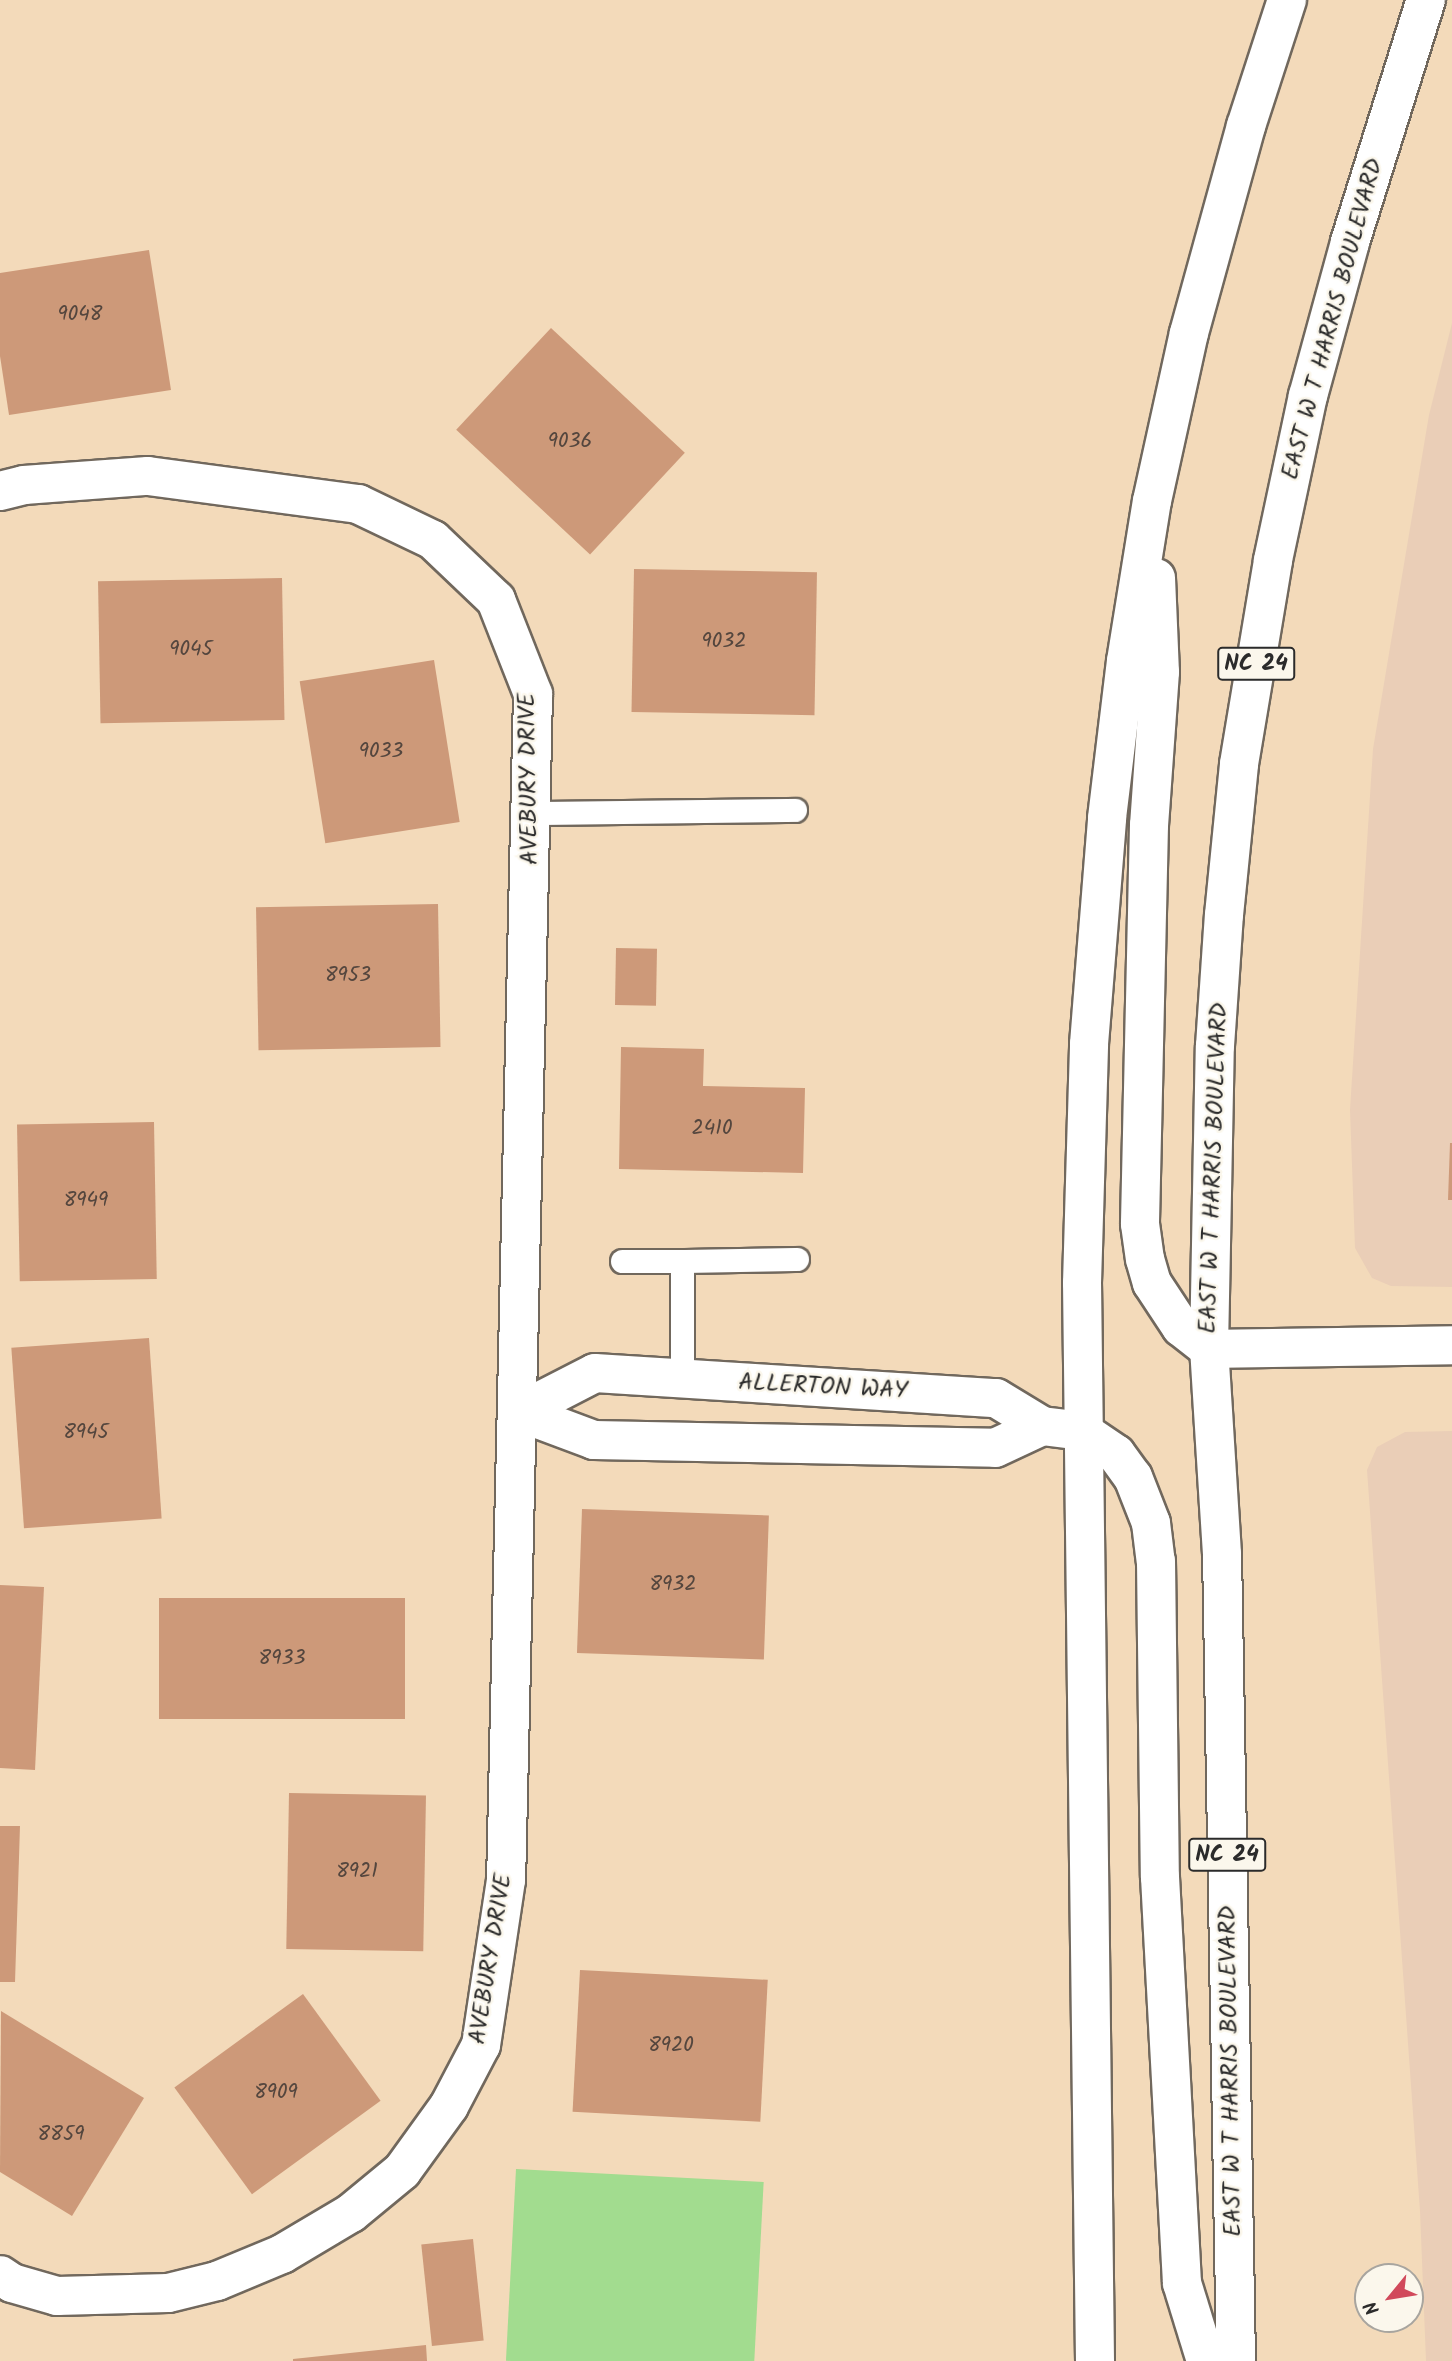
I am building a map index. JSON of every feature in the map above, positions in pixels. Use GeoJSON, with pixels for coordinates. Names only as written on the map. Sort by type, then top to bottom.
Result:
{"type":"FeatureCollection","features":[{"type":"Feature","properties":{"kind":"main road"},"geometry":{"type":"LineString","coordinates":[[1095,2361],[1082,1283],[1089,1044],[1107,818],[1126,661],[1152,501],[1189,333],[1246,126],[1287,0]]}},
{"type":"Feature","properties":{"kind":"main road","name":"EAST W T HARRIS BOULEVARD"},"geometry":{"type":"LineString","coordinates":[[1236,2361],[1222,1554],[1209,1349],[1215,1046],[1239,764],[1273,560],[1307,396],[1350,242],[1426,0]]}},
{"type":"Feature","properties":{"kind":"main road","name":"AVEBURY DRIVE"},"geometry":{"type":"LineString","coordinates":[[0,491],[24,485],[148,476],[358,505],[433,540],[496,600],[533,694],[519,1412],[506,1880],[481,2045],[449,2106],[402,2171],[351,2213],[282,2253],[217,2281],[167,2293],[57,2296],[12,2283],[0,2275]]}},
{"type":"Feature","properties":{"kind":"main road"},"geometry":{"type":"LineString","coordinates":[[1152,501],[1160,672],[1149,825],[1140,1224],[1144,1259],[1152,1283],[1181,1327],[1209,1349],[1452,1345]]}},
{"type":"Feature","properties":{"kind":"main road","name":"ALLERTON WAY"},"geometry":{"type":"LineString","coordinates":[[519,1412],[595,1373],[996,1398],[1042,1426],[1082,1431]]}},
{"type":"Feature","properties":{"kind":"main road"},"geometry":{"type":"LineString","coordinates":[[519,1412],[594,1440],[995,1448],[1042,1426]]}},
{"type":"Feature","properties":{"kind":"main road"},"geometry":{"type":"LineString","coordinates":[[1082,1431],[1116,1454],[1143,1496],[1151,1523],[1156,1561],[1160,1877],[1182,2283],[1206,2361]]}},
{"type":"Feature","properties":{"kind":"lane"},"geometry":{"type":"LineString","coordinates":[[532,813],[795,810]]}},
{"type":"Feature","properties":{"kind":"lane"},"geometry":{"type":"LineString","coordinates":[[622,1261],[797,1259]]}},
{"type":"Feature","properties":{"kind":"lane"},"geometry":{"type":"LineString","coordinates":[[682,1261],[682,1379]]}},
{"type":"Feature","properties":{"kind":"shaded area"},"geometry":{"type":"Polygon","coordinates":[[[1452,323],[1452,1287],[1391,1286],[1372,1278],[1355,1248],[1350,1110],[1373,749],[1429,415],[1452,323]]]}},
{"type":"Feature","properties":{"kind":"shaded area"},"geometry":{"type":"Polygon","coordinates":[[[1452,1431],[1452,2361],[1426,2361],[1424,2263],[1367,1470],[1377,1447],[1405,1432],[1452,1431]]]}},
{"type":"Feature","properties":{"kind":"green space"},"geometry":{"type":"Polygon","coordinates":[[[516,2169],[764,2182],[754,2361],[506,2361],[516,2169]]]}},
{"type":"Feature","properties":{"kind":"building"},"geometry":{"type":"Polygon","coordinates":[[[149,250],[171,390],[9,415],[0,356],[0,273],[149,250]]]}},
{"type":"Feature","properties":{"kind":"building"},"geometry":{"type":"Polygon","coordinates":[[[551,328],[685,453],[590,554],[456,430],[551,328]]]}},
{"type":"Feature","properties":{"kind":"building"},"geometry":{"type":"Polygon","coordinates":[[[634,569],[817,572],[814,715],[632,712],[634,569]]]}},
{"type":"Feature","properties":{"kind":"building"},"geometry":{"type":"Polygon","coordinates":[[[282,578],[284,720],[101,723],[98,581],[282,578]]]}},
{"type":"Feature","properties":{"kind":"building"},"geometry":{"type":"Polygon","coordinates":[[[434,660],[460,822],[325,843],[300,681],[434,660]]]}},
{"type":"Feature","properties":{"kind":"building"},"geometry":{"type":"Polygon","coordinates":[[[438,904],[440,1047],[259,1050],[256,907],[438,904]]]}},
{"type":"Feature","properties":{"kind":"building"},"geometry":{"type":"Polygon","coordinates":[[[616,948],[657,949],[656,1006],[615,1005],[616,948]]]}},
{"type":"Feature","properties":{"kind":"building"},"geometry":{"type":"Polygon","coordinates":[[[621,1047],[704,1049],[703,1086],[805,1088],[803,1173],[619,1169],[621,1047]]]}},
{"type":"Feature","properties":{"kind":"building"},"geometry":{"type":"Polygon","coordinates":[[[154,1122],[157,1279],[20,1281],[17,1124],[154,1122]]]}},
{"type":"Feature","properties":{"kind":"building"},"geometry":{"type":"Polygon","coordinates":[[[1450,1143],[1452,1200],[1448,1200],[1450,1143]]]}},
{"type":"Feature","properties":{"kind":"building"},"geometry":{"type":"Polygon","coordinates":[[[149,1338],[162,1519],[24,1528],[11,1348],[149,1338]]]}},
{"type":"Feature","properties":{"kind":"building"},"geometry":{"type":"Polygon","coordinates":[[[582,1509],[769,1516],[764,1659],[577,1653],[582,1509]]]}},
{"type":"Feature","properties":{"kind":"building"},"geometry":{"type":"Polygon","coordinates":[[[0,1585],[44,1587],[35,1770],[0,1768],[0,1585]]]}},
{"type":"Feature","properties":{"kind":"building"},"geometry":{"type":"Polygon","coordinates":[[[159,1598],[405,1598],[405,1719],[159,1719],[159,1598]]]}},
{"type":"Feature","properties":{"kind":"building"},"geometry":{"type":"Polygon","coordinates":[[[289,1793],[426,1795],[423,1951],[286,1949],[289,1793]]]}},
{"type":"Feature","properties":{"kind":"building"},"geometry":{"type":"Polygon","coordinates":[[[0,1826],[20,1826],[15,1982],[0,1982],[0,1826]]]}},
{"type":"Feature","properties":{"kind":"building"},"geometry":{"type":"Polygon","coordinates":[[[580,1970],[768,1980],[760,2122],[573,2112],[580,1970]]]}},
{"type":"Feature","properties":{"kind":"building"},"geometry":{"type":"Polygon","coordinates":[[[303,1994],[381,2101],[252,2194],[174,2087],[303,1994]]]}},
{"type":"Feature","properties":{"kind":"building"},"geometry":{"type":"Polygon","coordinates":[[[1,2011],[144,2098],[72,2216],[0,2172],[1,2011]]]}},
{"type":"Feature","properties":{"kind":"building"},"geometry":{"type":"Polygon","coordinates":[[[473,2239],[484,2340],[432,2346],[421,2244],[473,2239]]]}},
{"type":"Feature","properties":{"kind":"building"},"geometry":{"type":"Polygon","coordinates":[[[426,2345],[427,2361],[293,2361],[293,2359],[426,2345]]]}}]}
